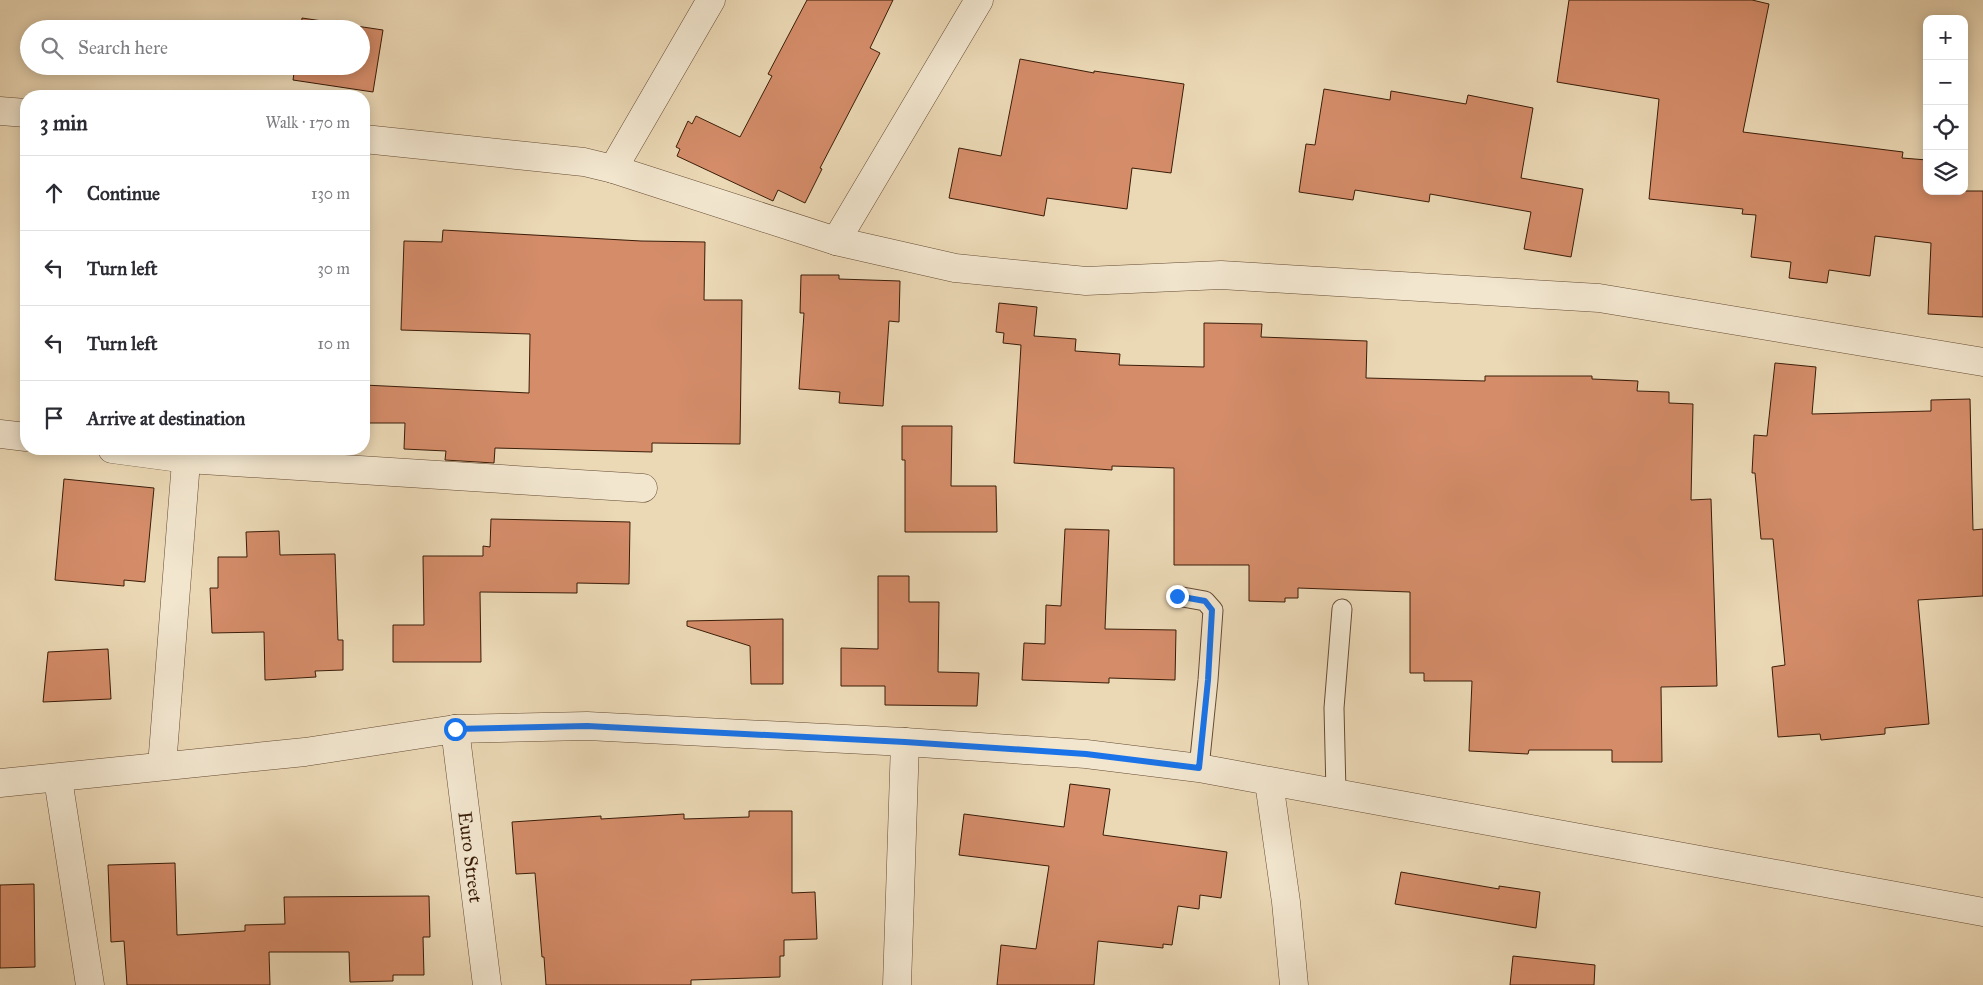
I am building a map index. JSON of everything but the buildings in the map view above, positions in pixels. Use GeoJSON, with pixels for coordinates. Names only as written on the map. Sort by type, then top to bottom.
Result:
{"type":"FeatureCollection","features":[{"type":"Feature","properties":{"kind":"street"},"geometry":{"type":"LineString","coordinates":[[613,169],[711,0]]}},
{"type":"Feature","properties":{"kind":"street"},"geometry":{"type":"LineString","coordinates":[[836,241],[979,0]]}},
{"type":"Feature","properties":{"kind":"street"},"geometry":{"type":"LineString","coordinates":[[0,111],[20,113]]}},
{"type":"Feature","properties":{"kind":"street"},"geometry":{"type":"LineString","coordinates":[[370,140],[584,162],[613,169],[836,241],[955,268],[1086,281],[1221,275],[1600,298],[1983,362]]}},
{"type":"Feature","properties":{"kind":"street"},"geometry":{"type":"LineString","coordinates":[[0,434],[20,436]]}},
{"type":"Feature","properties":{"kind":"street"},"geometry":{"type":"LineString","coordinates":[[162,766],[187,455]]}},
{"type":"Feature","properties":{"kind":"street"},"geometry":{"type":"LineString","coordinates":[[200,455],[643,488]]}},
{"type":"Feature","properties":{"kind":"street"},"geometry":{"type":"LineString","coordinates":[[0,784],[305,752],[455,729],[587,726],[905,742],[1086,754],[1199,768],[1983,912]]}},
{"type":"Feature","properties":{"kind":"street","name":"Euro Street"},"geometry":{"type":"LineString","coordinates":[[455,729],[487,985]]}},
{"type":"Feature","properties":{"kind":"street"},"geometry":{"type":"LineString","coordinates":[[897,985],[905,742]]}},
{"type":"Feature","properties":{"kind":"street"},"geometry":{"type":"LineString","coordinates":[[58,778],[90,985]]}},
{"type":"Feature","properties":{"kind":"street"},"geometry":{"type":"LineString","coordinates":[[1269,782],[1286,902],[1294,985]]}},
{"type":"Feature","properties":{"kind":"lane"},"geometry":{"type":"LineString","coordinates":[[1177,596],[1205,601],[1212,610],[1208,680],[1199,768]]}},
{"type":"Feature","properties":{"kind":"lane"},"geometry":{"type":"LineString","coordinates":[[1336,792],[1334,708],[1342,609]]}},
{"type":"Feature","properties":{"kind":"route"},"geometry":{"type":"LineString","coordinates":[[455,729],[587,726],[905,742],[1086,754],[1199,768],[1208,680],[1212,610],[1205,601],[1177,596]]}}]}
